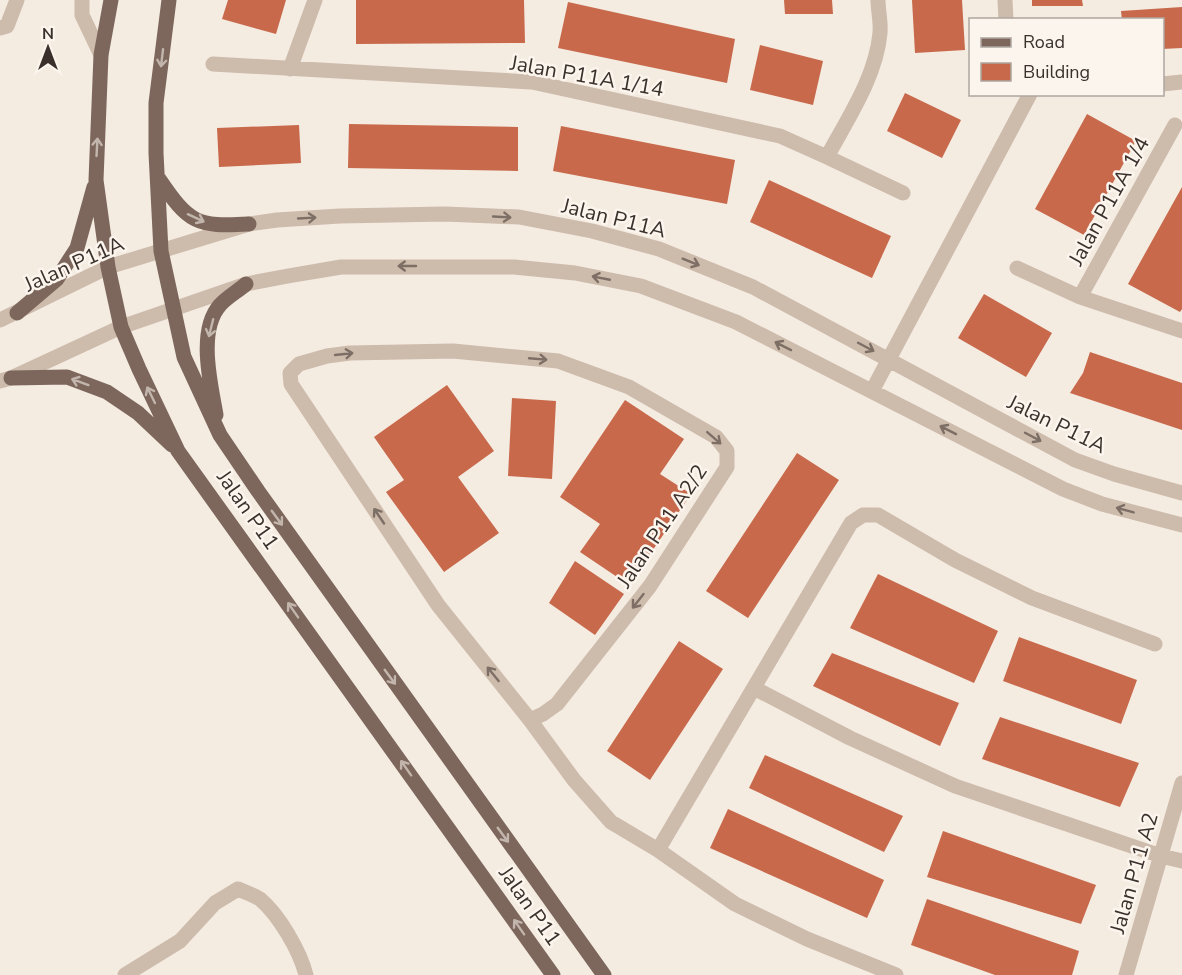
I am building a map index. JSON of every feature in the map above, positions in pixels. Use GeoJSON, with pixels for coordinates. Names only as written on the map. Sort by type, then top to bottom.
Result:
{"type":"FeatureCollection","features":[{"type":"Feature","properties":{"kind":"main road","name":"Jalan P11"},"geometry":{"type":"LineString","coordinates":[[111,0],[101,55],[96,180],[108,267],[121,327],[139,369],[178,451],[553,975]]}},
{"type":"Feature","properties":{"kind":"main road","name":"Jalan P11"},"geometry":{"type":"LineString","coordinates":[[170,0],[156,103],[156,153],[161,251],[184,357],[220,435],[604,975]]}},
{"type":"Feature","properties":{"kind":"main road"},"geometry":{"type":"LineString","coordinates":[[159,179],[180,209],[198,222],[249,224]]}},
{"type":"Feature","properties":{"kind":"main road"},"geometry":{"type":"LineString","coordinates":[[17,313],[57,279],[77,248],[96,180]]}},
{"type":"Feature","properties":{"kind":"main road"},"geometry":{"type":"LineString","coordinates":[[220,435],[208,364],[209,328],[219,306],[246,284]]}},
{"type":"Feature","properties":{"kind":"main road"},"geometry":{"type":"LineString","coordinates":[[5,380],[67,377],[107,392],[138,413],[178,451]]}},
{"type":"Feature","properties":{"kind":"street"},"geometry":{"type":"LineString","coordinates":[[0,28],[7,26],[11,20],[16,0]]}},
{"type":"Feature","properties":{"kind":"street"},"geometry":{"type":"LineString","coordinates":[[82,0],[82,15],[101,55]]}},
{"type":"Feature","properties":{"kind":"street"},"geometry":{"type":"LineString","coordinates":[[290,69],[315,0]]}},
{"type":"Feature","properties":{"kind":"street"},"geometry":{"type":"LineString","coordinates":[[827,157],[872,67],[880,32],[878,0]]}},
{"type":"Feature","properties":{"kind":"street"},"geometry":{"type":"LineString","coordinates":[[1005,0],[1006,18]]}},
{"type":"Feature","properties":{"kind":"street","name":"Jalan P11A 1/14"},"geometry":{"type":"LineString","coordinates":[[213,64],[532,82],[780,136],[903,194]]}},
{"type":"Feature","properties":{"kind":"street"},"geometry":{"type":"LineString","coordinates":[[1164,84],[1182,82]]}},
{"type":"Feature","properties":{"kind":"street"},"geometry":{"type":"LineString","coordinates":[[872,391],[1029,96]]}},
{"type":"Feature","properties":{"kind":"street","name":"Jalan P11A 1/4"},"geometry":{"type":"LineString","coordinates":[[1080,297],[1175,125]]}},
{"type":"Feature","properties":{"kind":"street","name":"Jalan P11A"},"geometry":{"type":"LineString","coordinates":[[0,320],[108,267],[249,224],[340,216],[445,214],[519,217],[592,231],[659,249],[753,287],[1076,460],[1114,474],[1182,493]]}},
{"type":"Feature","properties":{"kind":"street"},"geometry":{"type":"LineString","coordinates":[[5,380],[121,327],[246,284],[341,267],[514,267],[575,273],[641,286],[736,322],[1063,489],[1102,504],[1182,525]]}},
{"type":"Feature","properties":{"kind":"street"},"geometry":{"type":"LineString","coordinates":[[1017,268],[1080,297],[1182,331]]}},
{"type":"Feature","properties":{"kind":"street","name":"Jalan P11 A2/2"},"geometry":{"type":"LineString","coordinates":[[453,351],[558,361],[629,387],[716,437],[727,451],[727,467],[650,586],[557,704],[530,720],[438,605],[291,384],[290,373],[299,364],[327,356],[350,353],[453,351]]}},
{"type":"Feature","properties":{"kind":"street"},"geometry":{"type":"LineString","coordinates":[[658,850],[850,523],[863,515],[878,515],[955,560],[1032,598],[1155,644]]}},
{"type":"Feature","properties":{"kind":"street"},"geometry":{"type":"LineString","coordinates":[[754,688],[849,738],[955,786],[1161,856],[1182,861]]}},
{"type":"Feature","properties":{"kind":"street"},"geometry":{"type":"LineString","coordinates":[[530,720],[574,780],[611,822],[658,850],[735,904],[807,939],[896,975]]}},
{"type":"Feature","properties":{"kind":"street","name":"Jalan P11 A2"},"geometry":{"type":"LineString","coordinates":[[1126,975],[1182,783]]}},
{"type":"Feature","properties":{"kind":"street"},"geometry":{"type":"LineString","coordinates":[[125,975],[180,941],[215,903],[238,889],[259,899],[281,922],[304,964],[306,975]]}},
{"type":"Feature","properties":{"kind":"building"},"geometry":{"type":"Polygon","coordinates":[[[228,0],[286,0],[276,34],[222,19],[228,0]]]}},
{"type":"Feature","properties":{"kind":"building"},"geometry":{"type":"Polygon","coordinates":[[[356,0],[524,0],[525,43],[356,44],[356,0]]]}},
{"type":"Feature","properties":{"kind":"building"},"geometry":{"type":"Polygon","coordinates":[[[784,0],[832,0],[833,14],[785,14],[784,0]]]}},
{"type":"Feature","properties":{"kind":"building"},"geometry":{"type":"Polygon","coordinates":[[[912,0],[962,0],[965,50],[915,53],[912,0]]]}},
{"type":"Feature","properties":{"kind":"building"},"geometry":{"type":"Polygon","coordinates":[[[1032,0],[1082,0],[1083,6],[1032,6],[1032,0]]]}},
{"type":"Feature","properties":{"kind":"building"},"geometry":{"type":"Polygon","coordinates":[[[568,2],[735,39],[727,83],[558,48],[568,2]]]}},
{"type":"Feature","properties":{"kind":"building"},"geometry":{"type":"Polygon","coordinates":[[[1182,7],[1182,48],[1164,49],[1164,18],[1122,18],[1121,11],[1182,7]]]}},
{"type":"Feature","properties":{"kind":"building"},"geometry":{"type":"Polygon","coordinates":[[[760,45],[823,61],[813,105],[750,90],[760,45]]]}},
{"type":"Feature","properties":{"kind":"building"},"geometry":{"type":"Polygon","coordinates":[[[905,93],[961,120],[942,158],[887,131],[905,93]]]}},
{"type":"Feature","properties":{"kind":"building"},"geometry":{"type":"Polygon","coordinates":[[[1087,114],[1136,141],[1084,235],[1035,209],[1087,114]]]}},
{"type":"Feature","properties":{"kind":"building"},"geometry":{"type":"Polygon","coordinates":[[[349,124],[518,127],[518,171],[348,168],[349,124]]]}},
{"type":"Feature","properties":{"kind":"building"},"geometry":{"type":"Polygon","coordinates":[[[299,125],[301,163],[219,167],[217,128],[299,125]]]}},
{"type":"Feature","properties":{"kind":"building"},"geometry":{"type":"Polygon","coordinates":[[[561,126],[735,160],[727,204],[553,171],[561,126]]]}},
{"type":"Feature","properties":{"kind":"building"},"geometry":{"type":"Polygon","coordinates":[[[769,180],[891,236],[872,278],[750,222],[769,180]]]}},
{"type":"Feature","properties":{"kind":"building"},"geometry":{"type":"Polygon","coordinates":[[[1182,187],[1182,309],[1180,312],[1128,284],[1182,187]]]}},
{"type":"Feature","properties":{"kind":"building"},"geometry":{"type":"Polygon","coordinates":[[[984,294],[1052,333],[1026,377],[958,338],[984,294]]]}},
{"type":"Feature","properties":{"kind":"building"},"geometry":{"type":"Polygon","coordinates":[[[1090,352],[1182,383],[1182,430],[1070,393],[1083,373],[1090,352]]]}},
{"type":"Feature","properties":{"kind":"building"},"geometry":{"type":"Polygon","coordinates":[[[447,385],[494,451],[458,477],[499,533],[444,572],[386,492],[404,480],[374,437],[447,385]]]}},
{"type":"Feature","properties":{"kind":"building"},"geometry":{"type":"Polygon","coordinates":[[[512,398],[556,401],[552,479],[508,476],[512,398]]]}},
{"type":"Feature","properties":{"kind":"building"},"geometry":{"type":"Polygon","coordinates":[[[625,400],[684,439],[660,474],[691,494],[629,585],[580,552],[600,524],[560,497],[625,400]]]}},
{"type":"Feature","properties":{"kind":"building"},"geometry":{"type":"Polygon","coordinates":[[[797,453],[839,480],[748,618],[706,591],[797,453]]]}},
{"type":"Feature","properties":{"kind":"building"},"geometry":{"type":"Polygon","coordinates":[[[575,561],[624,594],[595,635],[549,603],[575,561]]]}},
{"type":"Feature","properties":{"kind":"building"},"geometry":{"type":"Polygon","coordinates":[[[878,574],[998,631],[974,683],[850,628],[878,574]]]}},
{"type":"Feature","properties":{"kind":"building"},"geometry":{"type":"Polygon","coordinates":[[[1019,637],[1137,680],[1121,724],[1003,681],[1019,637]]]}},
{"type":"Feature","properties":{"kind":"building"},"geometry":{"type":"Polygon","coordinates":[[[679,641],[723,669],[650,780],[607,751],[679,641]]]}},
{"type":"Feature","properties":{"kind":"building"},"geometry":{"type":"Polygon","coordinates":[[[832,653],[959,703],[940,746],[813,686],[832,653]]]}},
{"type":"Feature","properties":{"kind":"building"},"geometry":{"type":"Polygon","coordinates":[[[1000,717],[1139,763],[1120,807],[982,759],[1000,717]]]}},
{"type":"Feature","properties":{"kind":"building"},"geometry":{"type":"Polygon","coordinates":[[[765,755],[903,816],[884,852],[749,788],[765,755]]]}},
{"type":"Feature","properties":{"kind":"building"},"geometry":{"type":"Polygon","coordinates":[[[728,809],[884,880],[867,918],[710,848],[728,809]]]}},
{"type":"Feature","properties":{"kind":"building"},"geometry":{"type":"Polygon","coordinates":[[[943,831],[1096,885],[1081,924],[927,877],[943,831]]]}},
{"type":"Feature","properties":{"kind":"building"},"geometry":{"type":"Polygon","coordinates":[[[927,899],[1079,951],[1072,975],[995,975],[911,945],[927,899]]]}}]}
